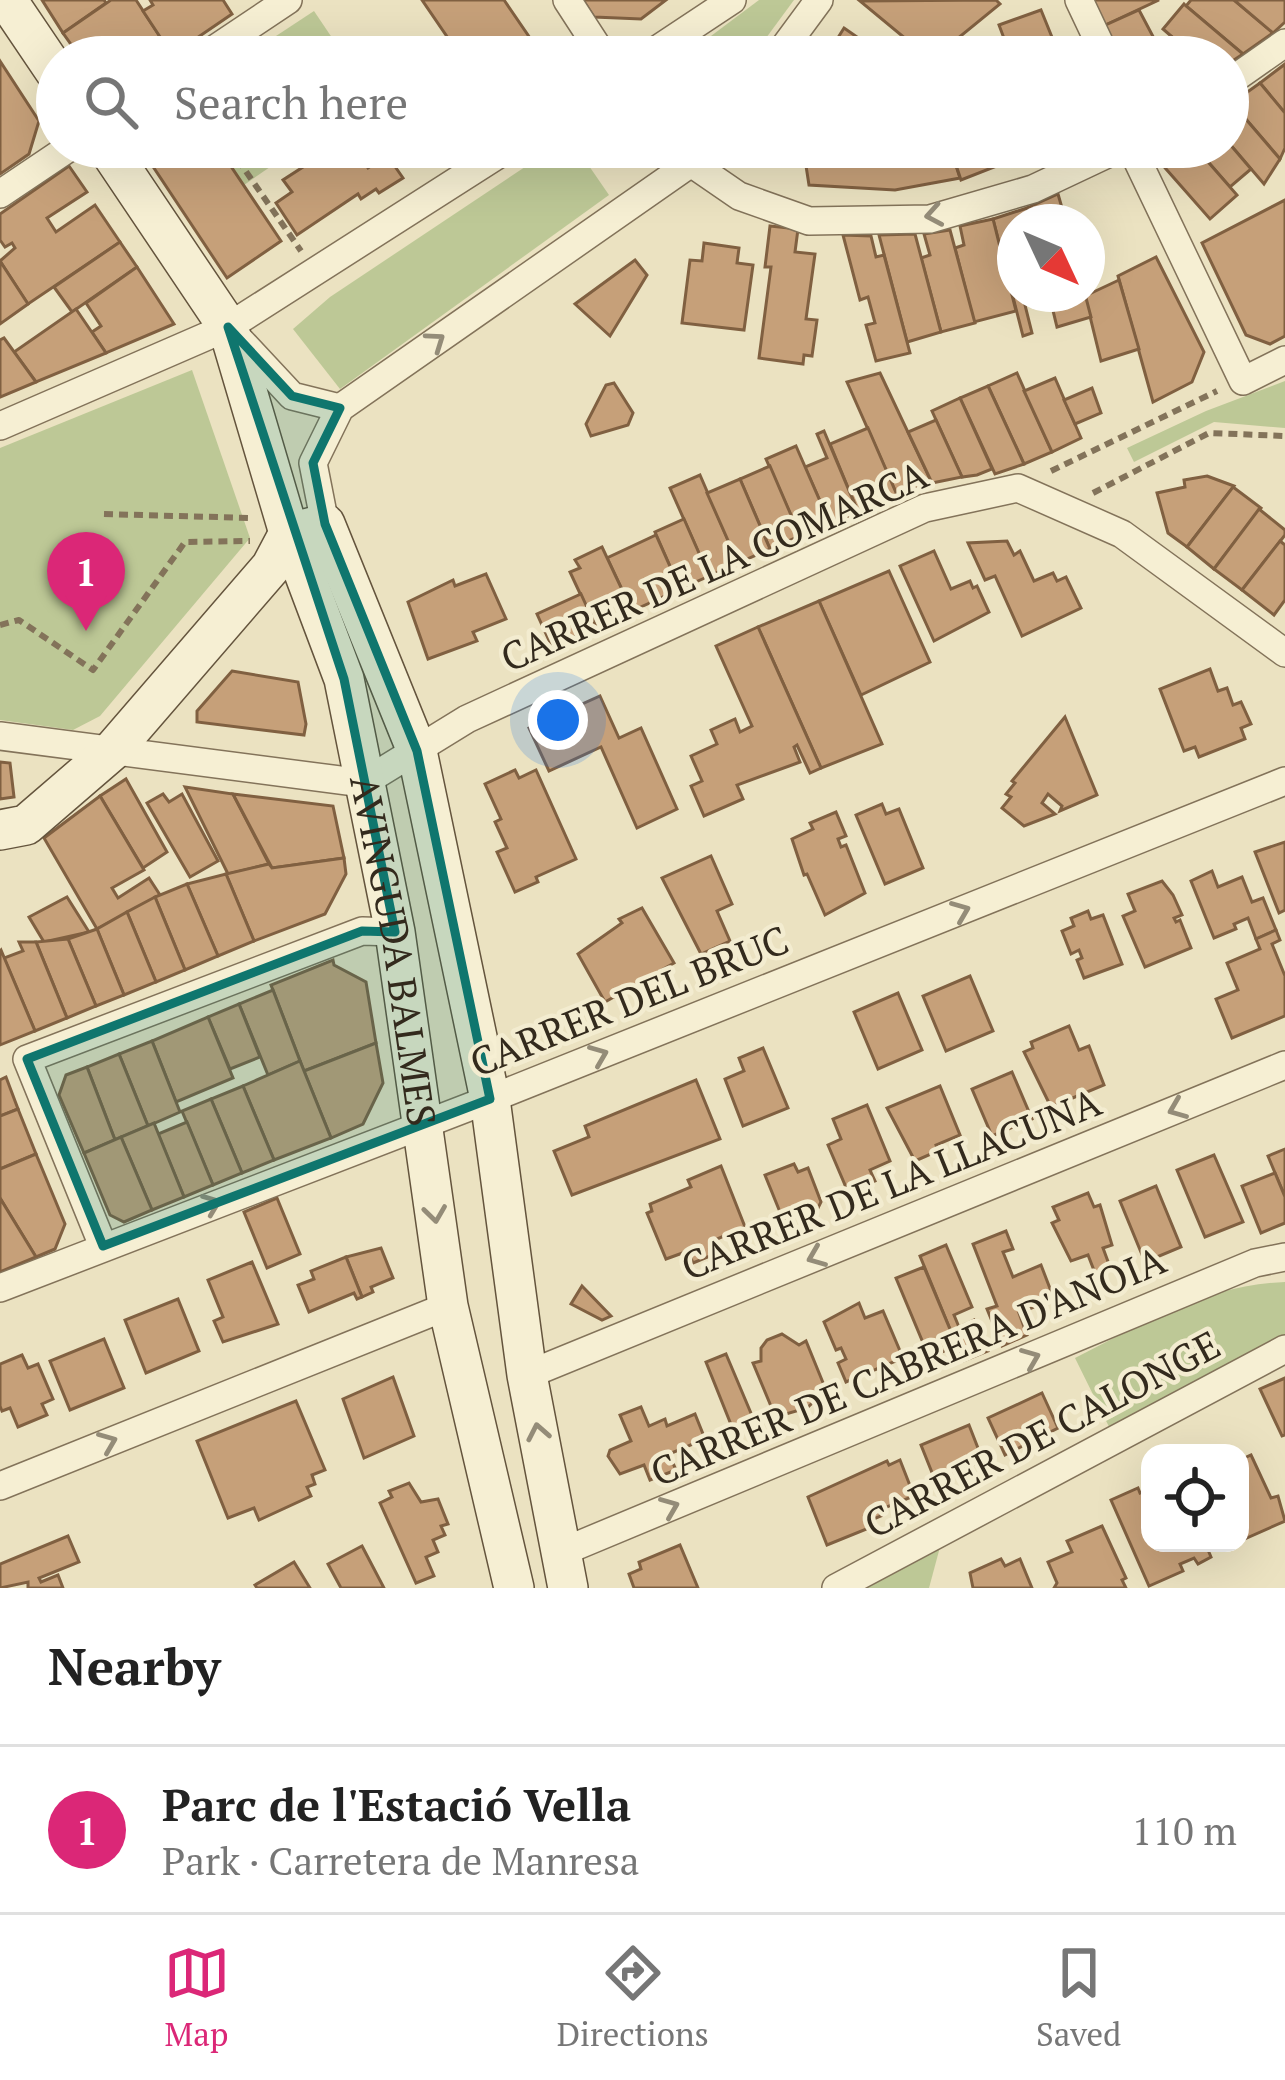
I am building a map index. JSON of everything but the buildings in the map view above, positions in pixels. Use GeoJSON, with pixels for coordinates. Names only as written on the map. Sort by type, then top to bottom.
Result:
{"type":"FeatureCollection","features":[{"type":"Feature","properties":{"kind":"street"},"geometry":{"type":"LineString","coordinates":[[7,0],[36,43]]}},
{"type":"Feature","properties":{"kind":"street"},"geometry":{"type":"LineString","coordinates":[[234,36],[288,0]]}},
{"type":"Feature","properties":{"kind":"street"},"geometry":{"type":"LineString","coordinates":[[568,0],[591,36]]}},
{"type":"Feature","properties":{"kind":"street"},"geometry":{"type":"LineString","coordinates":[[678,36],[732,0]]}},
{"type":"Feature","properties":{"kind":"street"},"geometry":{"type":"LineString","coordinates":[[792,36],[819,0]]}},
{"type":"Feature","properties":{"kind":"street"},"geometry":{"type":"LineString","coordinates":[[1079,0],[1096,36]]}},
{"type":"Feature","properties":{"kind":"street"},"geometry":{"type":"LineString","coordinates":[[1249,68],[1285,43]]}},
{"type":"Feature","properties":{"kind":"street"},"geometry":{"type":"LineString","coordinates":[[0,194],[39,168]]}},
{"type":"Feature","properties":{"kind":"street","name":"AVINGUDA BALMES"},"geometry":{"type":"LineString","coordinates":[[120,168],[229,327],[292,396],[340,408]]}},
{"type":"Feature","properties":{"kind":"street"},"geometry":{"type":"LineString","coordinates":[[0,426],[229,327],[477,168]]}},
{"type":"Feature","properties":{"kind":"street"},"geometry":{"type":"LineString","coordinates":[[0,830],[26,825],[113,750],[271,567],[281,529],[340,408],[670,168]]}},
{"type":"Feature","properties":{"kind":"street"},"geometry":{"type":"LineString","coordinates":[[709,168],[739,196],[809,221],[930,219],[1033,189],[1080,168]]}},
{"type":"Feature","properties":{"kind":"street"},"geometry":{"type":"LineString","coordinates":[[1136,168],[1243,381],[1285,360]]}},
{"type":"Feature","properties":{"kind":"street","name":"AVINGUDA BALMES"},"geometry":{"type":"LineString","coordinates":[[229,327],[281,529],[344,679],[395,932],[448,1306],[514,1588]]}},
{"type":"Feature","properties":{"kind":"street"},"geometry":{"type":"LineString","coordinates":[[1018,488],[1122,534],[1285,653]]}},
{"type":"Feature","properties":{"kind":"street","name":"CARRER DE LA COMARCA"},"geometry":{"type":"LineString","coordinates":[[363,783],[466,719],[925,508],[1018,488]]}},
{"type":"Feature","properties":{"kind":"street","name":"AVINGUDA BALMES"},"geometry":{"type":"LineString","coordinates":[[281,529],[416,751],[490,1099],[527,1375],[565,1570]]}},
{"type":"Feature","properties":{"kind":"street"},"geometry":{"type":"LineString","coordinates":[[0,736],[363,783]]}},
{"type":"Feature","properties":{"kind":"street","name":"CARRER DEL BRUC"},"geometry":{"type":"LineString","coordinates":[[0,1288],[490,1099],[1285,781]]}},
{"type":"Feature","properties":{"kind":"street"},"geometry":{"type":"LineString","coordinates":[[0,1069],[362,932],[395,932]]}},
{"type":"Feature","properties":{"kind":"street"},"geometry":{"type":"LineString","coordinates":[[27,1059],[103,1246]]}},
{"type":"Feature","properties":{"kind":"street","name":"CARRER DE LA LLACUNA"},"geometry":{"type":"LineString","coordinates":[[527,1375],[1285,1065]]}},
{"type":"Feature","properties":{"kind":"street","name":"CARRER DE CABRERA D'ANOIA"},"geometry":{"type":"LineString","coordinates":[[565,1570],[1255,1263],[1285,1257]]}},
{"type":"Feature","properties":{"kind":"street"},"geometry":{"type":"LineString","coordinates":[[0,1486],[448,1306]]}},
{"type":"Feature","properties":{"kind":"street","name":"CARRER DE CALONGE"},"geometry":{"type":"LineString","coordinates":[[836,1588],[1285,1348]]}},
{"type":"Feature","properties":{"kind":"path"},"geometry":{"type":"LineString","coordinates":[[244,168],[306,259]]}},
{"type":"Feature","properties":{"kind":"path"},"geometry":{"type":"LineString","coordinates":[[1018,488],[1186,404]]}},
{"type":"Feature","properties":{"kind":"path"},"geometry":{"type":"LineString","coordinates":[[1064,508],[1208,433],[1285,436]]}},
{"type":"Feature","properties":{"kind":"path"},"geometry":{"type":"LineString","coordinates":[[104,514],[281,529]]}},
{"type":"Feature","properties":{"kind":"path"},"geometry":{"type":"LineString","coordinates":[[0,625],[19,620],[92,670],[184,542],[281,529]]}},
{"type":"Feature","properties":{"kind":"highlighted area"},"geometry":{"type":"Polygon","coordinates":[[[228,327],[292,396],[340,408],[313,463],[325,524],[417,751],[490,1099],[103,1246],[27,1059],[362,931],[395,932],[344,679],[228,327]]]}},
{"type":"Feature","properties":{"kind":"green space"},"geometry":{"type":"Polygon","coordinates":[[[759,0],[794,0],[767,36],[711,36],[759,0]]]}},
{"type":"Feature","properties":{"kind":"green space"},"geometry":{"type":"Polygon","coordinates":[[[314,11],[331,36],[276,36],[314,11]]]}},
{"type":"Feature","properties":{"kind":"green space"},"geometry":{"type":"Polygon","coordinates":[[[232,168],[269,168],[244,185],[232,168]]]}},
{"type":"Feature","properties":{"kind":"green space"},"geometry":{"type":"Polygon","coordinates":[[[524,168],[590,168],[609,195],[340,389],[293,329],[330,297],[524,168]]]}},
{"type":"Feature","properties":{"kind":"green space"},"geometry":{"type":"Polygon","coordinates":[[[192,370],[250,538],[100,716],[73,730],[0,720],[0,448],[192,370]]]}},
{"type":"Feature","properties":{"kind":"green space"},"geometry":{"type":"Polygon","coordinates":[[[1285,381],[1285,428],[1214,422],[1134,462],[1127,448],[1206,411],[1285,381]]]}},
{"type":"Feature","properties":{"kind":"green space"},"geometry":{"type":"Polygon","coordinates":[[[1285,1282],[1285,1358],[1119,1447],[1075,1358],[1202,1298],[1285,1282]]]}},
{"type":"Feature","properties":{"kind":"green space"},"geometry":{"type":"Polygon","coordinates":[[[940,1547],[929,1588],[857,1588],[940,1547]]]}},
{"type":"Feature","properties":{"kind":"place","name":"Parc de l'Estació Vella"},"geometry":{"type":"Point","coordinates":[86,631]}}]}
